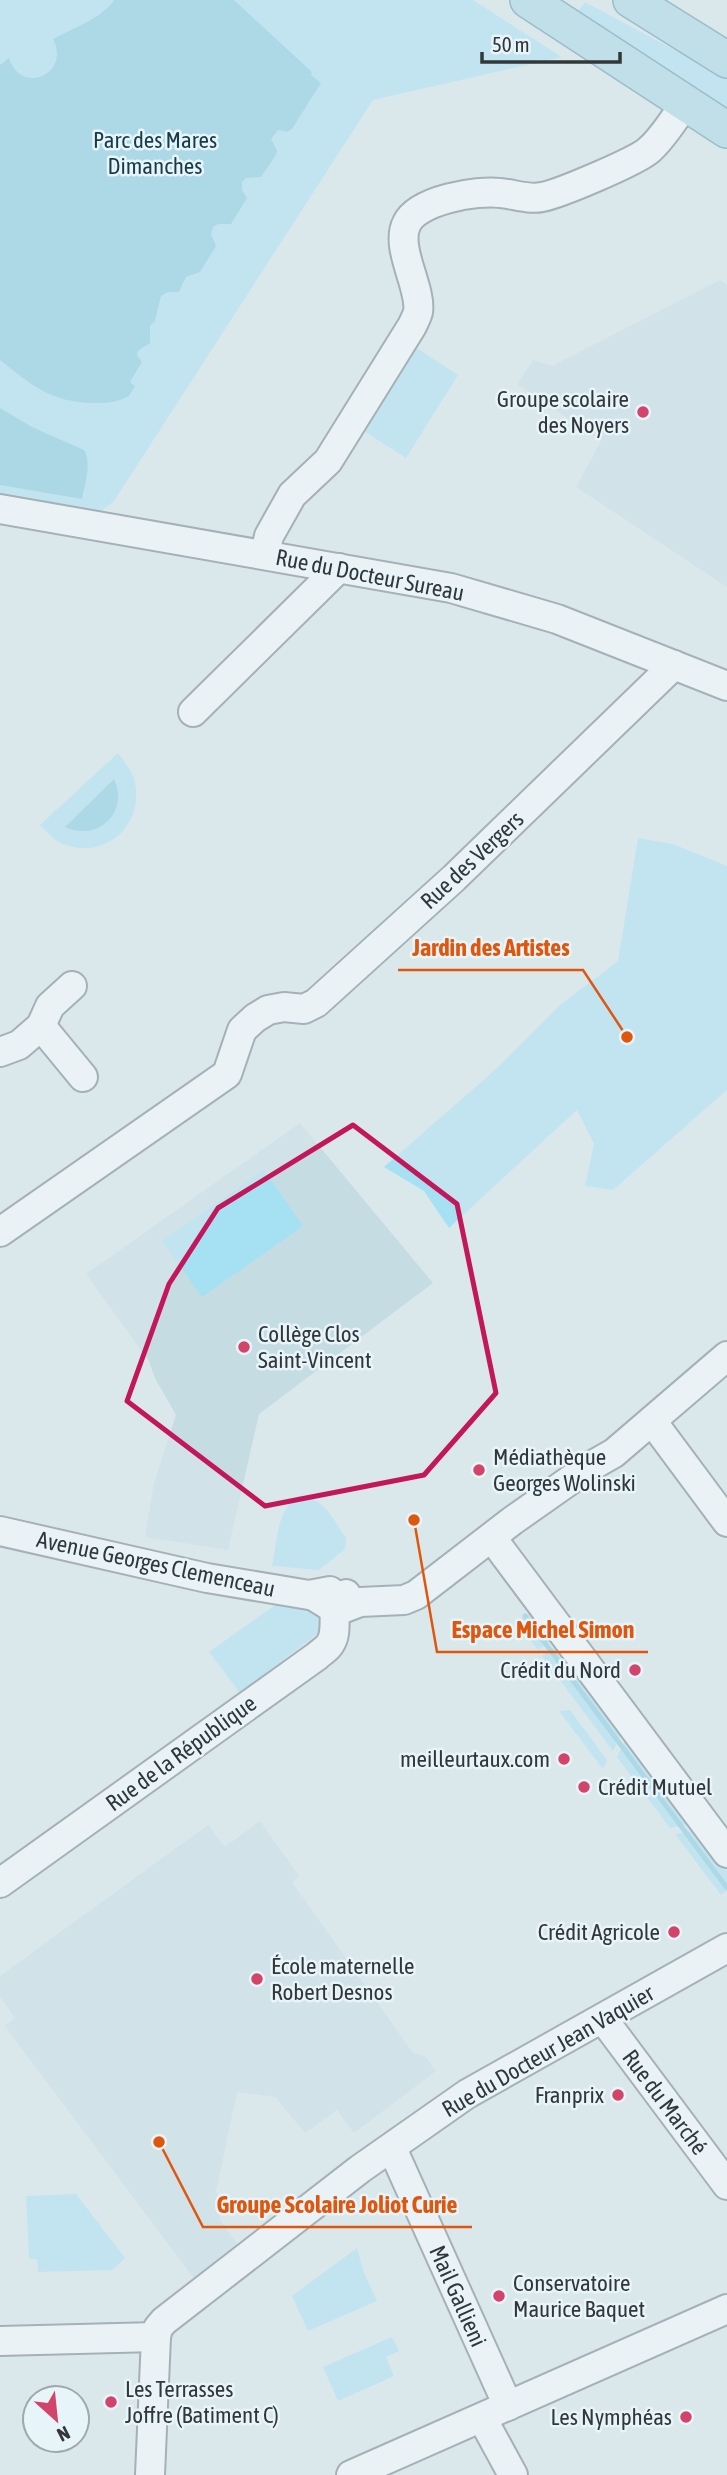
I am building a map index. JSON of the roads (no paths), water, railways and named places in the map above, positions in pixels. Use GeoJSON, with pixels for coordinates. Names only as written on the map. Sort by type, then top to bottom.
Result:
{"type":"FeatureCollection","features":[{"type":"Feature","properties":{"kind":"main road"},"geometry":{"type":"LineString","coordinates":[[528,0],[727,130]]}},
{"type":"Feature","properties":{"kind":"main road"},"geometry":{"type":"LineString","coordinates":[[631,0],[727,60]]}},
{"type":"Feature","properties":{"kind":"street"},"geometry":{"type":"LineString","coordinates":[[265,554],[269,536],[292,495],[328,461],[412,327],[418,309],[403,240],[406,223],[415,213],[427,205],[479,194],[498,192],[541,197],[561,191],[649,151],[685,104]]}},
{"type":"Feature","properties":{"kind":"street","name":"Rue du Docteur Sureau"},"geometry":{"type":"LineString","coordinates":[[0,509],[451,588],[557,619],[727,686]]}},
{"type":"Feature","properties":{"kind":"street"},"geometry":{"type":"LineString","coordinates":[[193,712],[339,568]]}},
{"type":"Feature","properties":{"kind":"street","name":"Rue des Vergers"},"geometry":{"type":"LineString","coordinates":[[0,1232],[228,1074],[242,1030],[255,1018],[268,1010],[284,1007],[304,1009],[316,1003],[454,878],[674,665]]}},
{"type":"Feature","properties":{"kind":"street"},"geometry":{"type":"LineString","coordinates":[[0,1052],[19,1045],[41,1026],[50,1006],[72,986]]}},
{"type":"Feature","properties":{"kind":"street"},"geometry":{"type":"LineString","coordinates":[[41,1026],[83,1077]]}},
{"type":"Feature","properties":{"kind":"street"},"geometry":{"type":"LineString","coordinates":[[333,1598],[342,1609],[360,1602],[404,1600],[416,1595],[586,1469],[614,1453],[727,1356]]}},
{"type":"Feature","properties":{"kind":"street"},"geometry":{"type":"LineString","coordinates":[[652,1422],[727,1522]]}},
{"type":"Feature","properties":{"kind":"street","name":"Avenue Georges Clemenceau"},"geometry":{"type":"LineString","coordinates":[[0,1531],[207,1578],[333,1598]]}},
{"type":"Feature","properties":{"kind":"street"},"geometry":{"type":"LineString","coordinates":[[492,1538],[727,1853]]}},
{"type":"Feature","properties":{"kind":"street","name":"Rue de la République"},"geometry":{"type":"LineString","coordinates":[[0,1883],[330,1645],[336,1628],[333,1598]]}},
{"type":"Feature","properties":{"kind":"street","name":"Rue du Docteur Jean Vaquier"},"geometry":{"type":"LineString","coordinates":[[156,2337],[158,2328],[164,2321],[360,2169],[467,2094],[727,1948]]}},
{"type":"Feature","properties":{"kind":"street","name":"Rue du Marché"},"geometry":{"type":"LineString","coordinates":[[603,2019],[727,2185]]}},
{"type":"Feature","properties":{"kind":"street","name":"Mail Gallieni"},"geometry":{"type":"LineString","coordinates":[[392,2148],[508,2406]]}},
{"type":"Feature","properties":{"kind":"street"},"geometry":{"type":"LineString","coordinates":[[351,2475],[727,2309]]}},
{"type":"Feature","properties":{"kind":"street"},"geometry":{"type":"LineString","coordinates":[[0,2341],[156,2337],[150,2475]]}},
{"type":"Feature","properties":{"kind":"street"},"geometry":{"type":"LineString","coordinates":[[482,2418],[513,2475]]}},
{"type":"Feature","properties":{"kind":"waterway"},"geometry":{"type":"LineString","coordinates":[[525,1616],[727,1888]]}},
{"type":"Feature","properties":{"kind":"place","name":"Groupe scolaire des Noyers"},"geometry":{"type":"Point","coordinates":[643,412]}},
{"type":"Feature","properties":{"kind":"place","name":"Jardin des Artistes"},"geometry":{"type":"Point","coordinates":[627,1037]}},
{"type":"Feature","properties":{"kind":"place","name":"Collège Clos Saint-Vincent"},"geometry":{"type":"Point","coordinates":[244,1347]}},
{"type":"Feature","properties":{"kind":"place","name":"Médiathèque Georges Wolinski"},"geometry":{"type":"Point","coordinates":[479,1470]}},
{"type":"Feature","properties":{"kind":"place","name":"Espace Michel Simon"},"geometry":{"type":"Point","coordinates":[414,1520]}},
{"type":"Feature","properties":{"kind":"place","name":"Crédit du Nord"},"geometry":{"type":"Point","coordinates":[635,1670]}},
{"type":"Feature","properties":{"kind":"place","name":"meilleurtaux.com"},"geometry":{"type":"Point","coordinates":[564,1759]}},
{"type":"Feature","properties":{"kind":"place","name":"Crédit Mutuel"},"geometry":{"type":"Point","coordinates":[584,1787]}},
{"type":"Feature","properties":{"kind":"place","name":"Crédit Agricole"},"geometry":{"type":"Point","coordinates":[674,1932]}},
{"type":"Feature","properties":{"kind":"place","name":"École maternelle Robert Desnos"},"geometry":{"type":"Point","coordinates":[257,1979]}},
{"type":"Feature","properties":{"kind":"place","name":"Franprix"},"geometry":{"type":"Point","coordinates":[618,2095]}},
{"type":"Feature","properties":{"kind":"place","name":"Groupe Scolaire Joliot Curie"},"geometry":{"type":"Point","coordinates":[159,2142]}},
{"type":"Feature","properties":{"kind":"place","name":"Conservatoire Maurice Baquet"},"geometry":{"type":"Point","coordinates":[499,2296]}},
{"type":"Feature","properties":{"kind":"place","name":"Les Terrasses Joffre (Batiment C)"},"geometry":{"type":"Point","coordinates":[111,2402]}},
{"type":"Feature","properties":{"kind":"place","name":"Les Nymphéas"},"geometry":{"type":"Point","coordinates":[686,2417]}},
{"type":"Feature","properties":{"kind":"park label","name":"Parc des Mares Dimanches"},"geometry":{"type":"Point","coordinates":[155,153]}}]}
